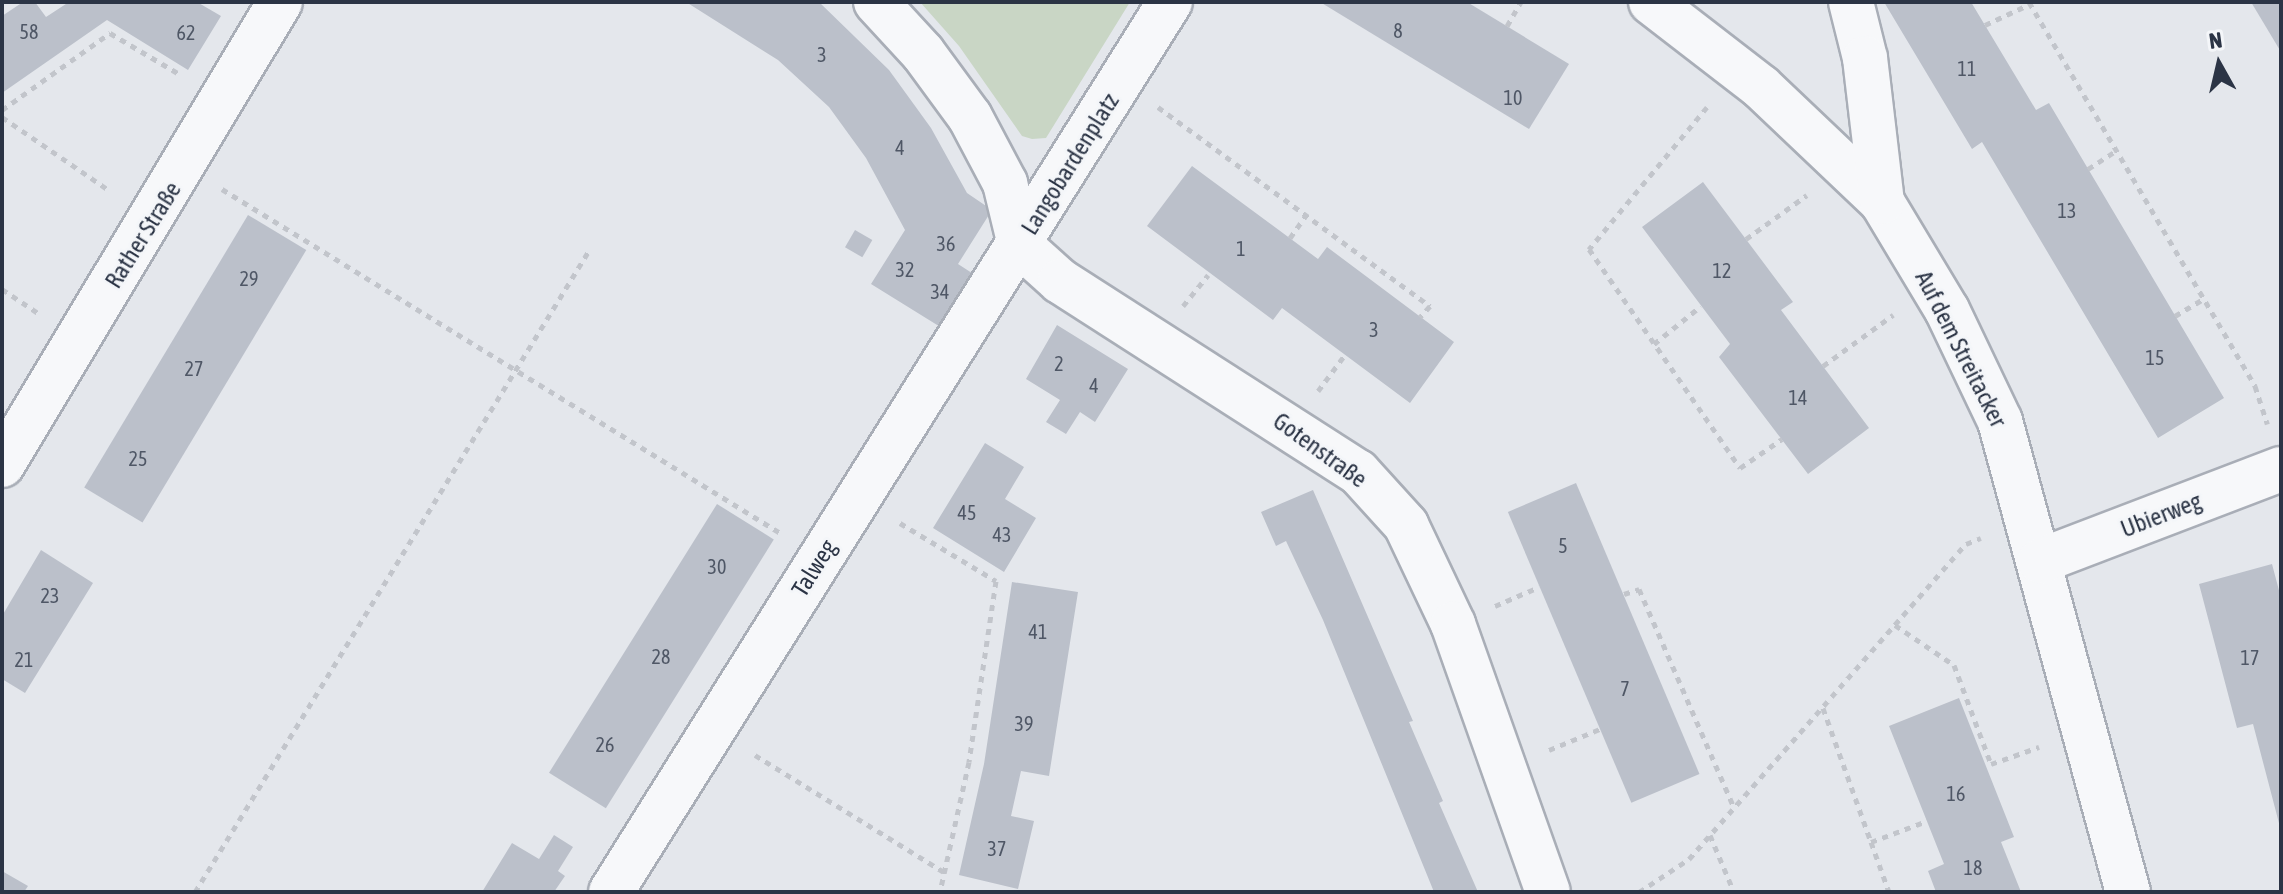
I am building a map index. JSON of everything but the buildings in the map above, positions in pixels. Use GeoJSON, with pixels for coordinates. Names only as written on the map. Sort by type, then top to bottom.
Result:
{"type":"FeatureCollection","features":[{"type":"Feature","properties":{"kind":"street","name":"Rather Straße"},"geometry":{"type":"LineString","coordinates":[[2,465],[280,2]]}},
{"type":"Feature","properties":{"kind":"street","name":"Langobardenplatz"},"geometry":{"type":"LineString","coordinates":[[876,2],[923,53],[970,117],[1005,183],[1020,245]]}},
{"type":"Feature","properties":{"kind":"street","name":"Langobardenplatz"},"geometry":{"type":"LineString","coordinates":[[1020,245],[1170,2]]}},
{"type":"Feature","properties":{"kind":"street","name":"Auf dem Streitacker"},"geometry":{"type":"LineString","coordinates":[[1651,2],[1738,69],[1882,202],[1933,287],[2000,421],[2030,518],[2128,892]]}},
{"type":"Feature","properties":{"kind":"street"},"geometry":{"type":"LineString","coordinates":[[1851,2],[1865,58],[1882,202]]}},
{"type":"Feature","properties":{"kind":"street","name":"Talweg"},"geometry":{"type":"LineString","coordinates":[[611,892],[1020,245]]}},
{"type":"Feature","properties":{"kind":"street","name":"Gotenstraße"},"geometry":{"type":"LineString","coordinates":[[1020,245],[1060,281],[1358,472],[1406,525],[1453,624],[1548,892]]}},
{"type":"Feature","properties":{"kind":"street","name":"Ubierweg"},"geometry":{"type":"LineString","coordinates":[[2040,561],[2277,454]]}},
{"type":"Feature","properties":{"kind":"path"},"geometry":{"type":"LineString","coordinates":[[1507,26],[1521,2]]}},
{"type":"Feature","properties":{"kind":"path"},"geometry":{"type":"LineString","coordinates":[[1985,25],[2029,3],[2255,386],[2277,454]]}},
{"type":"Feature","properties":{"kind":"path"},"geometry":{"type":"LineString","coordinates":[[2,110],[110,33],[184,77]]}},
{"type":"Feature","properties":{"kind":"path"},"geometry":{"type":"LineString","coordinates":[[1738,69],[1589,249],[1740,468],[1782,439]]}},
{"type":"Feature","properties":{"kind":"path"},"geometry":{"type":"LineString","coordinates":[[1122,80],[1430,306],[1420,317]]}},
{"type":"Feature","properties":{"kind":"path"},"geometry":{"type":"LineString","coordinates":[[2,117],[122,199]]}},
{"type":"Feature","properties":{"kind":"path"},"geometry":{"type":"LineString","coordinates":[[2088,169],[2116,151]]}},
{"type":"Feature","properties":{"kind":"path"},"geometry":{"type":"LineString","coordinates":[[1746,239],[1845,167]]}},
{"type":"Feature","properties":{"kind":"path"},"geometry":{"type":"LineString","coordinates":[[215,185],[821,557]]}},
{"type":"Feature","properties":{"kind":"path"},"geometry":{"type":"LineString","coordinates":[[1290,238],[1306,215]]}},
{"type":"Feature","properties":{"kind":"path"},"geometry":{"type":"LineString","coordinates":[[195,892],[590,249]]}},
{"type":"Feature","properties":{"kind":"path"},"geometry":{"type":"LineString","coordinates":[[1823,366],[1933,287]]}},
{"type":"Feature","properties":{"kind":"path"},"geometry":{"type":"LineString","coordinates":[[2,289],[44,317]]}},
{"type":"Feature","properties":{"kind":"path"},"geometry":{"type":"LineString","coordinates":[[2175,316],[2203,299]]}},
{"type":"Feature","properties":{"kind":"path"},"geometry":{"type":"LineString","coordinates":[[1654,344],[1701,306]]}},
{"type":"Feature","properties":{"kind":"path"},"geometry":{"type":"LineString","coordinates":[[858,498],[996,581],[986,669],[940,892]]}},
{"type":"Feature","properties":{"kind":"path"},"geometry":{"type":"LineString","coordinates":[[1639,892],[1689,859],[1966,544],[2030,518]]}},
{"type":"Feature","properties":{"kind":"path"},"geometry":{"type":"LineString","coordinates":[[1624,594],[1639,589],[1734,808]]}},
{"type":"Feature","properties":{"kind":"path"},"geometry":{"type":"LineString","coordinates":[[1895,625],[1954,665],[1988,765],[2085,730]]}},
{"type":"Feature","properties":{"kind":"path"},"geometry":{"type":"LineString","coordinates":[[1823,707],[1889,892]]}},
{"type":"Feature","properties":{"kind":"path"},"geometry":{"type":"LineString","coordinates":[[713,729],[944,872]]}},
{"type":"Feature","properties":{"kind":"path"},"geometry":{"type":"LineString","coordinates":[[1506,769],[1600,729]]}},
{"type":"Feature","properties":{"kind":"path"},"geometry":{"type":"LineString","coordinates":[[1871,842],[1927,821]]}},
{"type":"Feature","properties":{"kind":"path"},"geometry":{"type":"LineString","coordinates":[[1710,835],[1734,892]]}},
{"type":"Feature","properties":{"kind":"green space"},"geometry":{"type":"Polygon","coordinates":[[[920,2],[1130,2],[1046,138],[1032,139],[1022,136],[959,46],[920,2]]]}}]}
